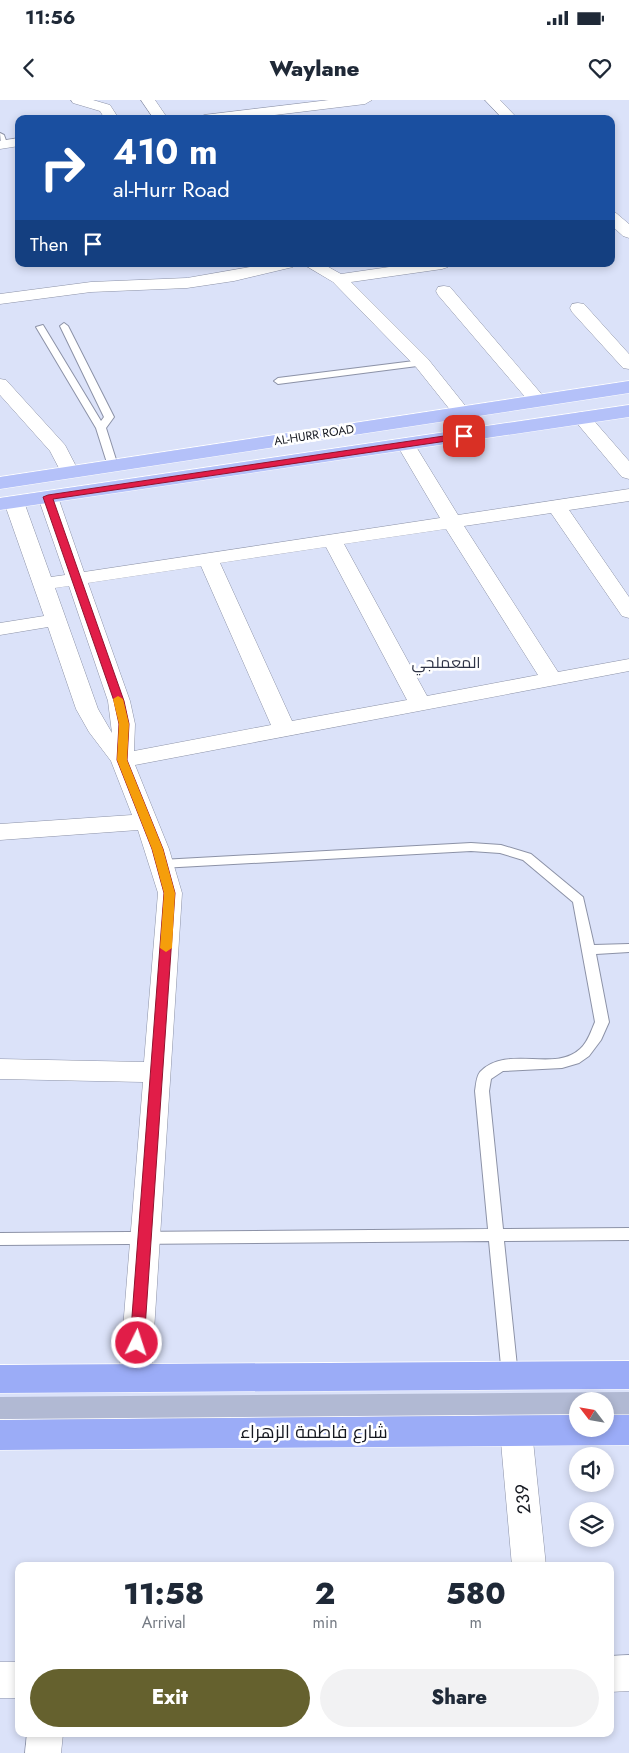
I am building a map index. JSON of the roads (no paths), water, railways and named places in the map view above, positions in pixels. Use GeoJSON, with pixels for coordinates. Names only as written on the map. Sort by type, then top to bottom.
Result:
{"type":"FeatureCollection","features":[{"type":"Feature","properties":{"kind":"highway"},"geometry":{"type":"LineString","coordinates":[[0,1379],[629,1375]]}},
{"type":"Feature","properties":{"kind":"highway","name":"شارع فاطمة الزهراء"},"geometry":{"type":"LineString","coordinates":[[0,1434],[629,1430]]}},
{"type":"Feature","properties":{"kind":"main road","name":"AL-HURR ROAD"},"geometry":{"type":"LineString","coordinates":[[0,483],[629,387]]}},
{"type":"Feature","properties":{"kind":"main road","name":"AL-HURR ROAD"},"geometry":{"type":"LineString","coordinates":[[7,503],[629,411]]}},
{"type":"Feature","properties":{"kind":"street"},"geometry":{"type":"LineString","coordinates":[[78,100],[105,108],[109,115]]}},
{"type":"Feature","properties":{"kind":"street"},"geometry":{"type":"LineString","coordinates":[[148,100],[158,115]]}},
{"type":"Feature","properties":{"kind":"street"},"geometry":{"type":"LineString","coordinates":[[244,100],[256,113]]}},
{"type":"Feature","properties":{"kind":"street"},"geometry":{"type":"LineString","coordinates":[[239,115],[335,102],[365,100]]}},
{"type":"Feature","properties":{"kind":"street"},"geometry":{"type":"LineString","coordinates":[[492,100],[507,115]]}},
{"type":"Feature","properties":{"kind":"street"},"geometry":{"type":"LineString","coordinates":[[615,220],[629,235]]}},
{"type":"Feature","properties":{"kind":"street"},"geometry":{"type":"LineString","coordinates":[[615,237],[629,235]]}},
{"type":"Feature","properties":{"kind":"street"},"geometry":{"type":"LineString","coordinates":[[0,300],[91,287],[187,283],[234,276],[274,267]]}},
{"type":"Feature","properties":{"kind":"street"},"geometry":{"type":"LineString","coordinates":[[317,267],[339,279],[422,363],[462,412]]}},
{"type":"Feature","properties":{"kind":"street"},"geometry":{"type":"LineString","coordinates":[[339,279],[421,267]]}},
{"type":"Feature","properties":{"kind":"street"},"geometry":{"type":"LineString","coordinates":[[444,291],[538,401]]}},
{"type":"Feature","properties":{"kind":"street"},"geometry":{"type":"LineString","coordinates":[[578,308],[629,364]]}},
{"type":"Feature","properties":{"kind":"street"},"geometry":{"type":"LineString","coordinates":[[0,384],[58,449],[70,472]]}},
{"type":"Feature","properties":{"kind":"street"},"geometry":{"type":"LineString","coordinates":[[582,418],[629,473]]}},
{"type":"Feature","properties":{"kind":"street"},"geometry":{"type":"LineString","coordinates":[[406,445],[452,522],[552,680]]}},
{"type":"Feature","properties":{"kind":"street"},"geometry":{"type":"LineString","coordinates":[[42,584],[629,495]]}},
{"type":"Feature","properties":{"kind":"street"},"geometry":{"type":"LineString","coordinates":[[48,497],[122,712],[122,760]]}},
{"type":"Feature","properties":{"kind":"street"},"geometry":{"type":"LineString","coordinates":[[7,503],[42,584],[87,709],[100,732],[122,760],[147,822],[170,893],[135,1378]]}},
{"type":"Feature","properties":{"kind":"street"},"geometry":{"type":"LineString","coordinates":[[556,506],[629,612]]}},
{"type":"Feature","properties":{"kind":"street"},"geometry":{"type":"LineString","coordinates":[[332,540],[420,704]]}},
{"type":"Feature","properties":{"kind":"street"},"geometry":{"type":"LineString","coordinates":[[208,559],[284,729]]}},
{"type":"Feature","properties":{"kind":"street"},"geometry":{"type":"LineString","coordinates":[[0,630],[55,620]]}},
{"type":"Feature","properties":{"kind":"street"},"geometry":{"type":"LineString","coordinates":[[122,760],[629,665]]}},
{"type":"Feature","properties":{"kind":"street"},"geometry":{"type":"LineString","coordinates":[[0,832],[147,822]]}},
{"type":"Feature","properties":{"kind":"street"},"geometry":{"type":"LineString","coordinates":[[0,1068],[157,1072]]}},
{"type":"Feature","properties":{"kind":"street","name":"239"},"geometry":{"type":"LineString","coordinates":[[516,1431],[529,1562]]}},
{"type":"Feature","properties":{"kind":"street"},"geometry":{"type":"LineString","coordinates":[[614,1674],[629,1673]]}},
{"type":"Feature","properties":{"kind":"street"},"geometry":{"type":"LineString","coordinates":[[0,1680],[15,1680]]}},
{"type":"Feature","properties":{"kind":"street"},"geometry":{"type":"LineString","coordinates":[[43,1753],[45,1737]]}},
{"type":"Feature","properties":{"kind":"lane"},"geometry":{"type":"LineString","coordinates":[[64,326],[109,417],[101,428]]}},
{"type":"Feature","properties":{"kind":"lane"},"geometry":{"type":"LineString","coordinates":[[40,327],[101,428],[113,466]]}},
{"type":"Feature","properties":{"kind":"lane"},"geometry":{"type":"LineString","coordinates":[[278,381],[422,363]]}},
{"type":"Feature","properties":{"kind":"lane"},"geometry":{"type":"LineString","coordinates":[[161,864],[471,847],[501,849],[527,857],[579,900],[602,1022],[597,1035],[588,1049],[576,1060],[556,1064],[500,1066],[485,1076],[482,1091],[510,1376]]}},
{"type":"Feature","properties":{"kind":"lane"},"geometry":{"type":"LineString","coordinates":[[588,950],[629,948]]}},
{"type":"Feature","properties":{"kind":"lane"},"geometry":{"type":"LineString","coordinates":[[0,1239],[629,1234]]}},
{"type":"Feature","properties":{"kind":"district","name":"المعملجي"},"geometry":{"type":"Point","coordinates":[446,662]}}]}
